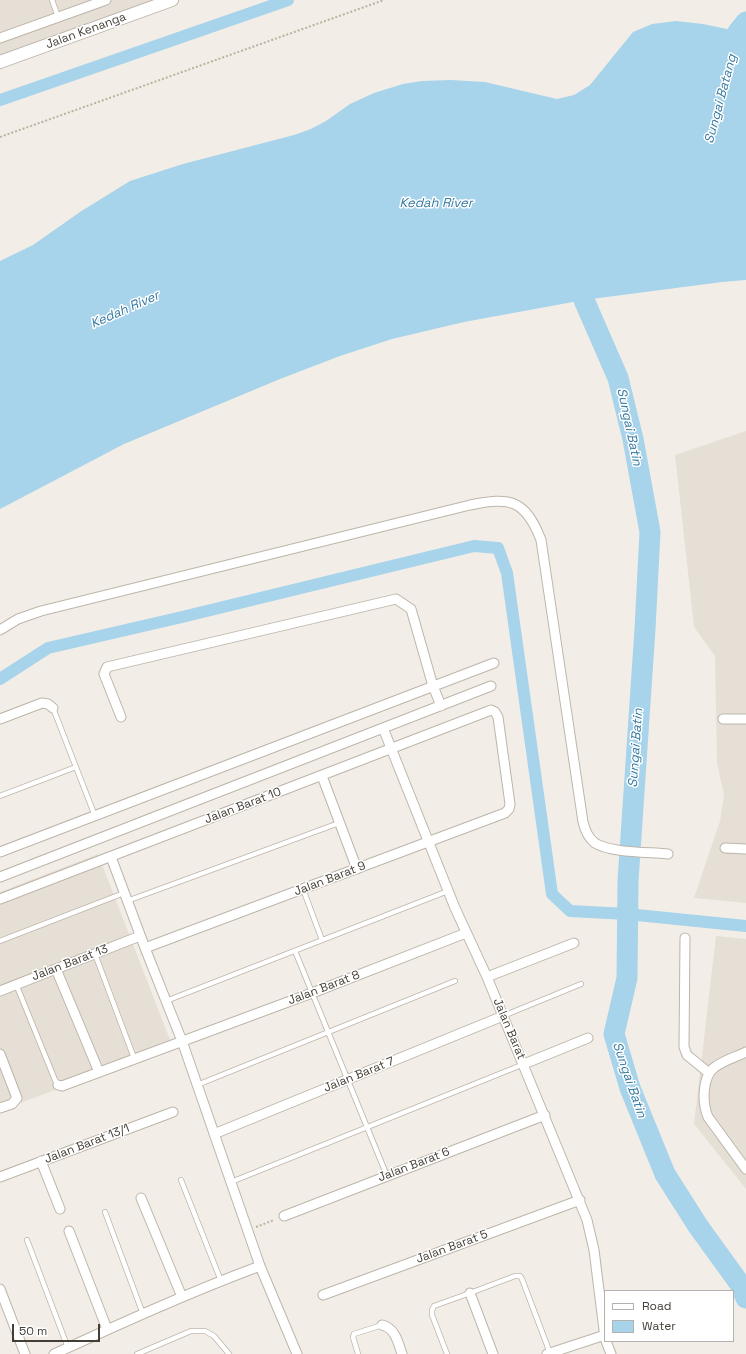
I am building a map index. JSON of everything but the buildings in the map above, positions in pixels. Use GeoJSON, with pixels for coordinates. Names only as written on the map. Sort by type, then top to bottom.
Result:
{"type":"FeatureCollection","features":[{"type":"Feature","properties":{"kind":"street"},"geometry":{"type":"LineString","coordinates":[[0,38],[106,0]]}},
{"type":"Feature","properties":{"kind":"street","name":"Jalan Kenanga"},"geometry":{"type":"LineString","coordinates":[[0,62],[172,0]]}},
{"type":"Feature","properties":{"kind":"street"},"geometry":{"type":"LineString","coordinates":[[0,630],[18,619],[41,611],[470,505],[493,501],[510,502],[522,509],[531,518],[540,540],[582,822],[590,838],[596,844],[621,850],[668,854]]}},
{"type":"Feature","properties":{"kind":"street"},"geometry":{"type":"LineString","coordinates":[[121,717],[104,674],[106,667],[396,599],[411,609],[433,686],[441,706]]}},
{"type":"Feature","properties":{"kind":"street"},"geometry":{"type":"LineString","coordinates":[[0,852],[494,663]]}},
{"type":"Feature","properties":{"kind":"street"},"geometry":{"type":"LineString","coordinates":[[0,878],[491,686]]}},
{"type":"Feature","properties":{"kind":"street"},"geometry":{"type":"LineString","coordinates":[[0,719],[42,703],[48,704],[53,708]]}},
{"type":"Feature","properties":{"kind":"street","name":"Jalan Barat 10"},"geometry":{"type":"LineString","coordinates":[[0,899],[491,710],[495,712],[498,718],[510,804]]}},
{"type":"Feature","properties":{"kind":"street"},"geometry":{"type":"LineString","coordinates":[[723,719],[746,719]]}},
{"type":"Feature","properties":{"kind":"street","name":"Jalan Barat"},"geometry":{"type":"LineString","coordinates":[[383,728],[448,891],[487,977],[580,1200],[587,1220],[594,1250],[604,1329]]}},
{"type":"Feature","properties":{"kind":"street"},"geometry":{"type":"LineString","coordinates":[[322,776],[357,869]]}},
{"type":"Feature","properties":{"kind":"street","name":"Jalan Barat 9"},"geometry":{"type":"LineString","coordinates":[[145,948],[505,813],[509,809],[510,804]]}},
{"type":"Feature","properties":{"kind":"street"},"geometry":{"type":"LineString","coordinates":[[725,848],[746,849]]}},
{"type":"Feature","properties":{"kind":"street"},"geometry":{"type":"LineString","coordinates":[[111,857],[140,936],[182,1042],[260,1266],[286,1332],[297,1354]]}},
{"type":"Feature","properties":{"kind":"street","name":"Jalan Barat 8"},"geometry":{"type":"LineString","coordinates":[[58,1085],[62,1086],[134,1058],[312,994],[466,933]]}},
{"type":"Feature","properties":{"kind":"street","name":"Jalan Barat 13"},"geometry":{"type":"LineString","coordinates":[[0,991],[140,936]]}},
{"type":"Feature","properties":{"kind":"street"},"geometry":{"type":"LineString","coordinates":[[685,938],[684,1047],[687,1055],[709,1073]]}},
{"type":"Feature","properties":{"kind":"street"},"geometry":{"type":"LineString","coordinates":[[487,977],[574,943]]}},
{"type":"Feature","properties":{"kind":"street"},"geometry":{"type":"LineString","coordinates":[[56,969],[98,1072]]}},
{"type":"Feature","properties":{"kind":"street","name":"Jalan Barat 7"},"geometry":{"type":"LineString","coordinates":[[214,1134],[503,1016]]}},
{"type":"Feature","properties":{"kind":"street"},"geometry":{"type":"LineString","coordinates":[[524,1064],[588,1038]]}},
{"type":"Feature","properties":{"kind":"street"},"geometry":{"type":"LineString","coordinates":[[746,1052],[714,1067],[709,1073],[704,1091],[704,1109],[708,1117],[746,1169]]}},
{"type":"Feature","properties":{"kind":"street"},"geometry":{"type":"LineString","coordinates":[[0,1054],[17,1098],[12,1104],[0,1108]]}},
{"type":"Feature","properties":{"kind":"street","name":"Jalan Barat 13/1"},"geometry":{"type":"LineString","coordinates":[[0,1177],[174,1112]]}},
{"type":"Feature","properties":{"kind":"street","name":"Jalan Barat 6"},"geometry":{"type":"LineString","coordinates":[[284,1216],[545,1115]]}},
{"type":"Feature","properties":{"kind":"street"},"geometry":{"type":"LineString","coordinates":[[42,1161],[60,1209]]}},
{"type":"Feature","properties":{"kind":"street"},"geometry":{"type":"LineString","coordinates":[[141,1198],[182,1297]]}},
{"type":"Feature","properties":{"kind":"street","name":"Jalan Barat 5"},"geometry":{"type":"LineString","coordinates":[[323,1295],[580,1200]]}},
{"type":"Feature","properties":{"kind":"street"},"geometry":{"type":"LineString","coordinates":[[69,1231],[107,1329]]}},
{"type":"Feature","properties":{"kind":"street"},"geometry":{"type":"LineString","coordinates":[[54,1354],[107,1329],[220,1281],[260,1266]]}},
{"type":"Feature","properties":{"kind":"street"},"geometry":{"type":"LineString","coordinates":[[0,1289],[25,1354]]}},
{"type":"Feature","properties":{"kind":"street"},"geometry":{"type":"LineString","coordinates":[[470,1293],[493,1354]]}},
{"type":"Feature","properties":{"kind":"street"},"geometry":{"type":"LineString","coordinates":[[382,1325],[387,1326],[392,1330],[402,1354]]}},
{"type":"Feature","properties":{"kind":"street"},"geometry":{"type":"LineString","coordinates":[[549,1353],[604,1337]]}},
{"type":"Feature","properties":{"kind":"street","name":"Jalan Barat"},"geometry":{"type":"LineString","coordinates":[[607,1342],[611,1354]]}},
{"type":"Feature","properties":{"kind":"lane"},"geometry":{"type":"LineString","coordinates":[[52,0],[58,17]]}},
{"type":"Feature","properties":{"kind":"lane"},"geometry":{"type":"LineString","coordinates":[[53,708],[95,816]]}},
{"type":"Feature","properties":{"kind":"lane"},"geometry":{"type":"LineString","coordinates":[[0,796],[76,767]]}},
{"type":"Feature","properties":{"kind":"lane"},"geometry":{"type":"LineString","coordinates":[[0,941],[339,823]]}},
{"type":"Feature","properties":{"kind":"lane"},"geometry":{"type":"LineString","coordinates":[[303,889],[322,940]]}},
{"type":"Feature","properties":{"kind":"lane"},"geometry":{"type":"LineString","coordinates":[[165,1001],[448,891]]}},
{"type":"Feature","properties":{"kind":"lane"},"geometry":{"type":"LineString","coordinates":[[295,951],[387,1176]]}},
{"type":"Feature","properties":{"kind":"lane"},"geometry":{"type":"LineString","coordinates":[[95,954],[134,1058]]}},
{"type":"Feature","properties":{"kind":"lane"},"geometry":{"type":"LineString","coordinates":[[197,1085],[455,981]]}},
{"type":"Feature","properties":{"kind":"lane"},"geometry":{"type":"LineString","coordinates":[[16,984],[58,1085]]}},
{"type":"Feature","properties":{"kind":"lane"},"geometry":{"type":"LineString","coordinates":[[503,1016],[581,984]]}},
{"type":"Feature","properties":{"kind":"lane"},"geometry":{"type":"LineString","coordinates":[[232,1182],[524,1064]]}},
{"type":"Feature","properties":{"kind":"lane"},"geometry":{"type":"LineString","coordinates":[[182,1180],[220,1281]]}},
{"type":"Feature","properties":{"kind":"lane"},"geometry":{"type":"LineString","coordinates":[[105,1212],[143,1314]]}},
{"type":"Feature","properties":{"kind":"lane"},"geometry":{"type":"LineString","coordinates":[[27,1240],[68,1348]]}},
{"type":"Feature","properties":{"kind":"lane"},"geometry":{"type":"LineString","coordinates":[[447,1354],[432,1315],[434,1306],[515,1276],[520,1276],[522,1279],[549,1353]]}},
{"type":"Feature","properties":{"kind":"lane"},"geometry":{"type":"LineString","coordinates":[[358,1354],[352,1337],[354,1334],[382,1325]]}},
{"type":"Feature","properties":{"kind":"lane"},"geometry":{"type":"LineString","coordinates":[[137,1354],[191,1331],[205,1331],[214,1336],[229,1354]]}},
{"type":"Feature","properties":{"kind":"path"},"geometry":{"type":"LineString","coordinates":[[0,137],[384,0]]}},
{"type":"Feature","properties":{"kind":"path"},"geometry":{"type":"LineString","coordinates":[[248,1230],[284,1216]]}},
{"type":"Feature","properties":{"kind":"shaded area"},"geometry":{"type":"Polygon","coordinates":[[[0,0],[155,0],[0,56],[0,0]]]}},
{"type":"Feature","properties":{"kind":"shaded area"},"geometry":{"type":"Polygon","coordinates":[[[746,431],[746,903],[694,898],[720,821],[724,795],[717,763],[715,656],[694,627],[675,455],[746,431]]]}},
{"type":"Feature","properties":{"kind":"shaded area"},"geometry":{"type":"Polygon","coordinates":[[[98,854],[172,1045],[0,1111],[0,892],[98,854]]]}},
{"type":"Feature","properties":{"kind":"shaded area"},"geometry":{"type":"Polygon","coordinates":[[[716,936],[746,939],[746,1189],[694,1124],[716,936]]]}},
{"type":"Feature","properties":{"kind":"water","name":"Kedah River"},"geometry":{"type":"Polygon","coordinates":[[[676,21],[703,24],[746,33],[746,280],[584,300],[464,322],[392,339],[340,356],[280,379],[124,444],[0,509],[0,261],[33,245],[80,212],[130,181],[183,164],[294,135],[311,129],[326,121],[350,104],[374,93],[403,84],[422,81],[451,80],[485,82],[557,99],[574,95],[590,85],[633,32],[652,24],[676,21]]]}},
{"type":"Feature","properties":{"kind":"waterway"},"geometry":{"type":"LineString","coordinates":[[0,100],[288,0]]}},
{"type":"Feature","properties":{"kind":"waterway","name":"Sungai Batang"},"geometry":{"type":"LineString","coordinates":[[731,60],[738,32],[746,22]]}},
{"type":"Feature","properties":{"kind":"waterway","name":"Sungai Batin"},"geometry":{"type":"LineString","coordinates":[[584,271],[584,300],[618,378],[633,439],[650,532],[628,881],[627,978],[614,1034],[630,1088],[665,1174],[698,1226],[740,1284],[746,1298]]}},
{"type":"Feature","properties":{"kind":"waterway"},"geometry":{"type":"LineString","coordinates":[[0,679],[48,648],[474,546],[498,548],[507,573],[552,894],[570,911],[627,914],[746,926]]}}]}
